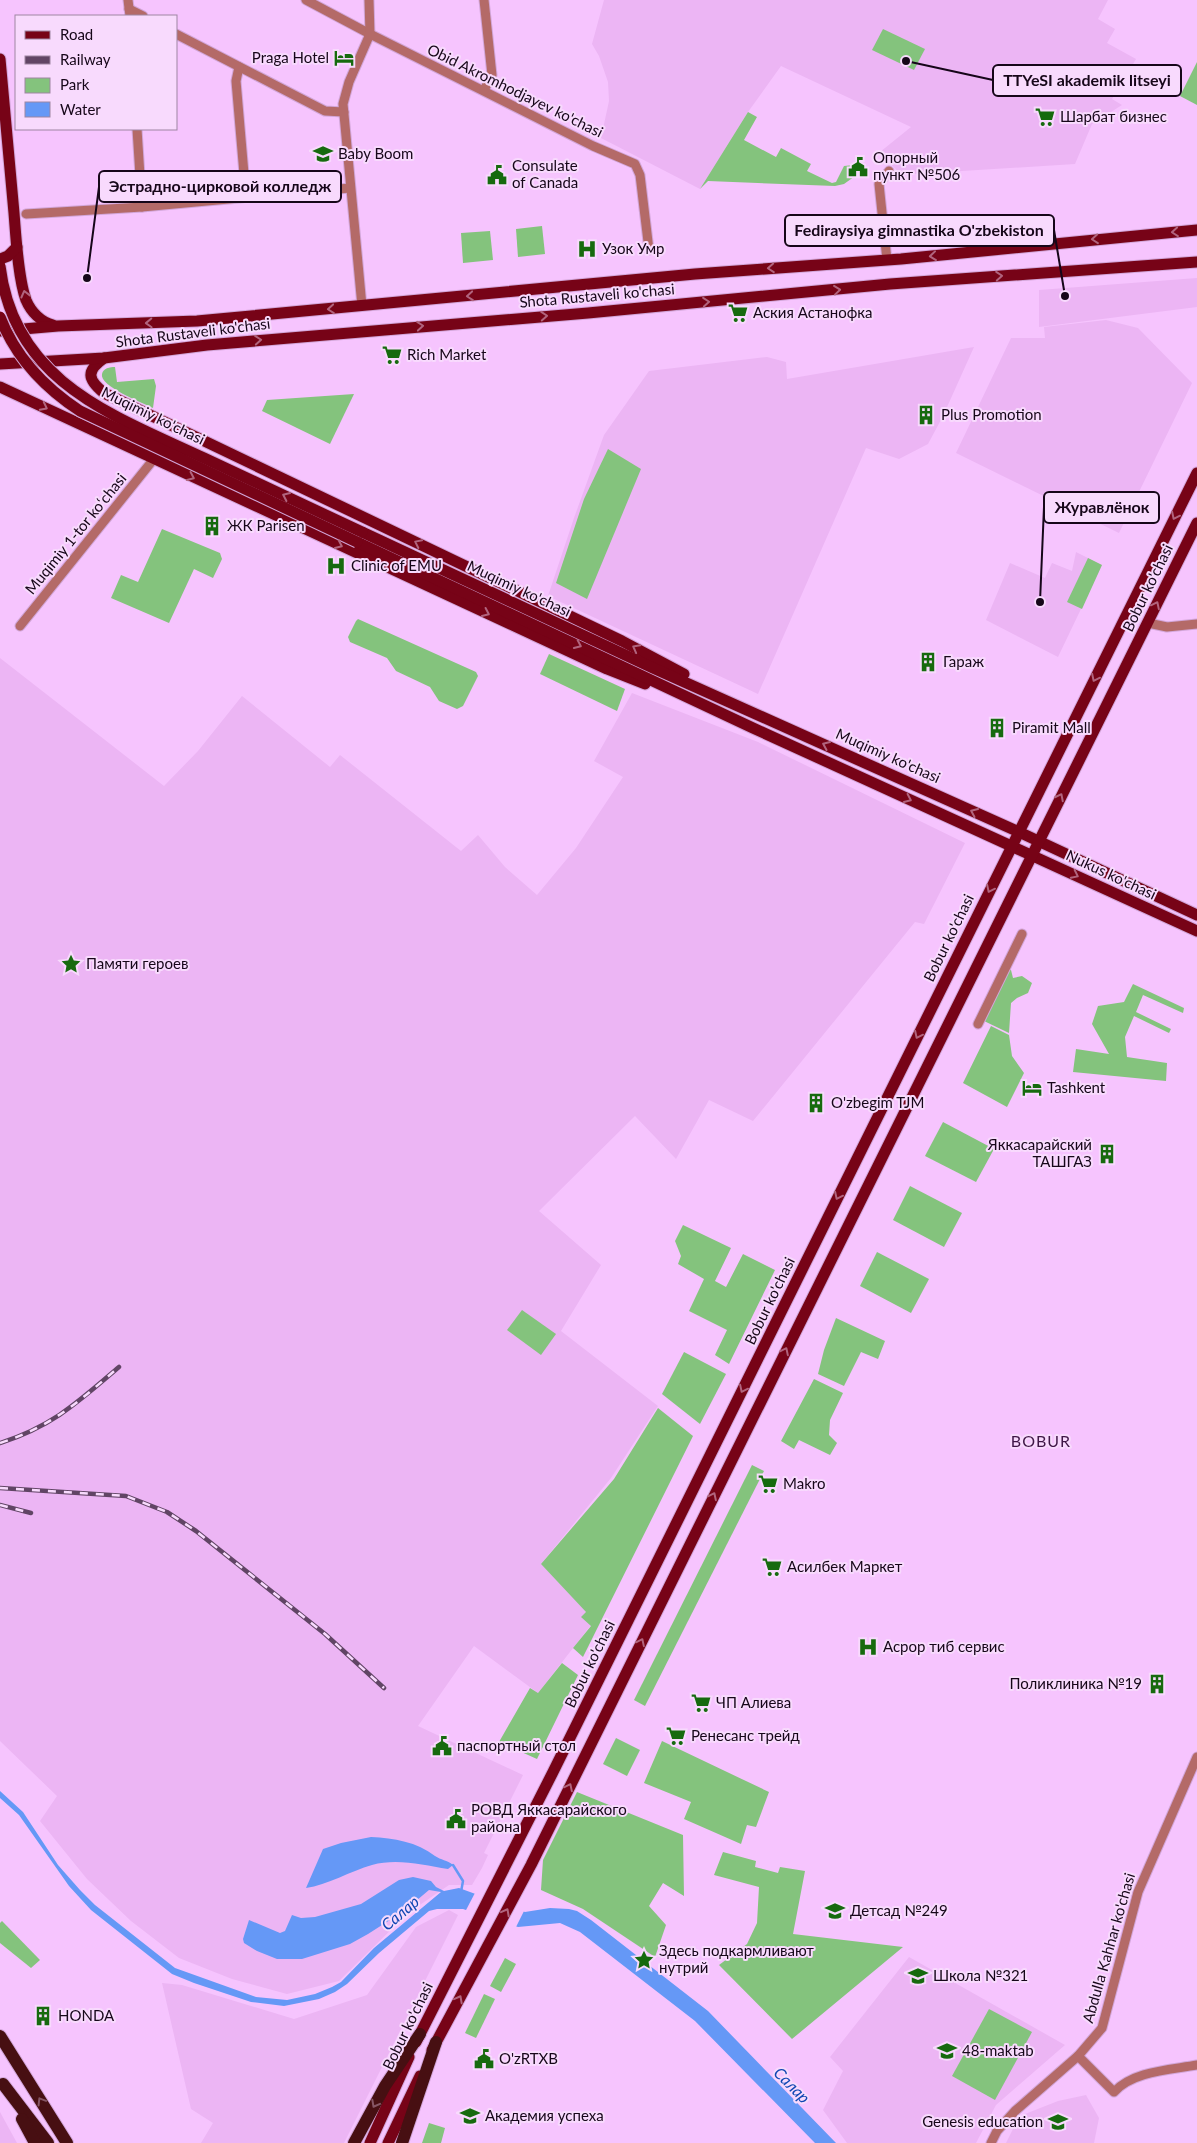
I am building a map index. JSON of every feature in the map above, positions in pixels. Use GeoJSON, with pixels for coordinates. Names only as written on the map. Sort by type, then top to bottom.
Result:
{"type":"FeatureCollection","features":[{"type":"Feature","properties":{"kind":"highway"},"geometry":{"type":"LineString","coordinates":[[354,2143],[385,2086],[420,2034]]}},
{"type":"Feature","properties":{"kind":"highway"},"geometry":{"type":"LineString","coordinates":[[0,2036],[67,2143]]}},
{"type":"Feature","properties":{"kind":"highway"},"geometry":{"type":"LineString","coordinates":[[402,2143],[436,2042]]}},
{"type":"Feature","properties":{"kind":"highway"},"geometry":{"type":"LineString","coordinates":[[1,2082],[35,2143]]}},
{"type":"Feature","properties":{"kind":"highway"},"geometry":{"type":"LineString","coordinates":[[1,2082],[48,2143]]}},
{"type":"Feature","properties":{"kind":"main road"},"geometry":{"type":"LineString","coordinates":[[0,59],[17,247],[24,293],[28,305],[42,320],[58,326]]}},
{"type":"Feature","properties":{"kind":"main road","name":"Shota Rustaveli ko'chasi"},"geometry":{"type":"LineString","coordinates":[[0,331],[58,326],[197,321],[695,274],[887,260],[1197,230]]}},
{"type":"Feature","properties":{"kind":"main road"},"geometry":{"type":"LineString","coordinates":[[0,259],[8,256],[17,247]]}},
{"type":"Feature","properties":{"kind":"main road","name":"Shota Rustaveli ko'chasi"},"geometry":{"type":"LineString","coordinates":[[0,364],[104,358],[207,345],[378,329],[588,313],[890,284],[1197,262]]}},
{"type":"Feature","properties":{"kind":"main road","name":"Muqimiy ko'chasi"},"geometry":{"type":"LineString","coordinates":[[0,266],[5,293],[22,333],[49,370],[75,392],[115,416],[753,728],[1012,846]]}},
{"type":"Feature","properties":{"kind":"main road","name":"Muqimiy ko'chasi"},"geometry":{"type":"LineString","coordinates":[[0,317],[14,346],[32,369],[57,394],[80,411],[1038,841]]}},
{"type":"Feature","properties":{"kind":"main road"},"geometry":{"type":"LineString","coordinates":[[104,358],[92,369],[93,383],[104,393],[616,638],[756,713]]}},
{"type":"Feature","properties":{"kind":"main road"},"geometry":{"type":"LineString","coordinates":[[0,387],[606,669],[753,728]]}},
{"type":"Feature","properties":{"kind":"main road"},"geometry":{"type":"LineString","coordinates":[[124,446],[119,435],[121,422],[130,415],[140,411]]}},
{"type":"Feature","properties":{"kind":"main road","name":"Bobur ko'chasi"},"geometry":{"type":"LineString","coordinates":[[370,2143],[420,2034],[512,1855],[1197,473]]}},
{"type":"Feature","properties":{"kind":"main road","name":"Bobur ko'chasi"},"geometry":{"type":"LineString","coordinates":[[388,2143],[436,2042],[531,1865],[1031,854],[1197,523]]}},
{"type":"Feature","properties":{"kind":"main road"},"geometry":{"type":"LineString","coordinates":[[1108,652],[1128,662]]}},
{"type":"Feature","properties":{"kind":"main road"},"geometry":{"type":"LineString","coordinates":[[885,788],[892,782],[892,775]]}},
{"type":"Feature","properties":{"kind":"main road","name":"Nukus ko'chasi"},"geometry":{"type":"LineString","coordinates":[[1038,841],[1197,915]]}},
{"type":"Feature","properties":{"kind":"main road","name":"Nukus ko'chasi"},"geometry":{"type":"LineString","coordinates":[[1012,846],[1197,931]]}},
{"type":"Feature","properties":{"kind":"main road"},"geometry":{"type":"LineString","coordinates":[[848,1177],[856,1174],[861,1175],[867,1186]]}},
{"type":"Feature","properties":{"kind":"main road"},"geometry":{"type":"LineString","coordinates":[[512,1855],[513,1862],[518,1867],[525,1868],[531,1865]]}},
{"type":"Feature","properties":{"kind":"street","name":"Obid Akromhodjayev ko'chasi"},"geometry":{"type":"LineString","coordinates":[[306,0],[593,146],[635,164],[640,175],[649,250]]}},
{"type":"Feature","properties":{"kind":"street"},"geometry":{"type":"LineString","coordinates":[[362,306],[344,112],[346,89],[370,34],[369,0]]}},
{"type":"Feature","properties":{"kind":"street"},"geometry":{"type":"LineString","coordinates":[[484,0],[492,75],[484,90]]}},
{"type":"Feature","properties":{"kind":"street"},"geometry":{"type":"LineString","coordinates":[[129,8],[141,15]]}},
{"type":"Feature","properties":{"kind":"street"},"geometry":{"type":"LineString","coordinates":[[178,35],[325,111],[344,112]]}},
{"type":"Feature","properties":{"kind":"street"},"geometry":{"type":"LineString","coordinates":[[239,67],[236,81],[246,197]]}},
{"type":"Feature","properties":{"kind":"street"},"geometry":{"type":"LineString","coordinates":[[137,130],[142,207]]}},
{"type":"Feature","properties":{"kind":"street"},"geometry":{"type":"LineString","coordinates":[[887,260],[879,184],[889,171]]}},
{"type":"Feature","properties":{"kind":"street"},"geometry":{"type":"LineString","coordinates":[[26,214],[142,207],[350,188]]}},
{"type":"Feature","properties":{"kind":"street","name":"Muqimiy 1-tor koʻchasi"},"geometry":{"type":"LineString","coordinates":[[20,626],[154,460]]}},
{"type":"Feature","properties":{"kind":"street"},"geometry":{"type":"LineString","coordinates":[[1148,623],[1167,627],[1197,624]]}},
{"type":"Feature","properties":{"kind":"street"},"geometry":{"type":"LineString","coordinates":[[978,1024],[1022,934]]}},
{"type":"Feature","properties":{"kind":"street","name":"Abdulla Kahhar ko'chasi"},"geometry":{"type":"LineString","coordinates":[[991,2143],[997,2131],[1015,2111],[1078,2056],[1098,2035],[1105,2022],[1138,1892],[1197,1757]]}},
{"type":"Feature","properties":{"kind":"street"},"geometry":{"type":"LineString","coordinates":[[1078,2056],[1114,2092],[1132,2078],[1197,2065]]}},
{"type":"Feature","properties":{"kind":"shaded area"},"geometry":{"type":"Polygon","coordinates":[[[604,0],[1108,0],[1098,19],[1115,29],[1107,43],[1136,59],[1112,99],[1122,105],[1092,124],[1075,164],[914,174],[900,174],[880,152],[911,127],[781,66],[748,112],[700,189],[601,138],[609,101],[608,82],[599,56],[592,44],[604,0]]]}},
{"type":"Feature","properties":{"kind":"shaded area"},"geometry":{"type":"Polygon","coordinates":[[[1197,278],[1197,307],[1039,327],[1039,290],[1197,278]]]}},
{"type":"Feature","properties":{"kind":"shaded area"},"geometry":{"type":"Polygon","coordinates":[[[1106,320],[1138,328],[1192,383],[1119,533],[956,453],[1011,338],[1045,338],[1044,327],[1106,320]]]}},
{"type":"Feature","properties":{"kind":"shaded area"},"geometry":{"type":"Polygon","coordinates":[[[974,347],[943,416],[928,444],[899,459],[866,448],[758,694],[548,596],[604,435],[649,371],[767,357],[786,362],[787,379],[974,347]]]}},
{"type":"Feature","properties":{"kind":"shaded area"},"geometry":{"type":"Polygon","coordinates":[[[1076,552],[1102,565],[1058,657],[986,620],[1010,563],[1045,578],[1052,563],[1072,571],[1076,552]]]}},
{"type":"Feature","properties":{"kind":"shaded area"},"geometry":{"type":"Polygon","coordinates":[[[0,658],[164,786],[198,751],[242,696],[330,767],[340,755],[461,851],[478,835],[505,867],[537,895],[576,848],[623,777],[594,761],[632,693],[758,742],[965,843],[924,924],[915,922],[753,1121],[709,1100],[676,1159],[635,1116],[539,1211],[601,1265],[561,1331],[658,1406],[611,1478],[541,1564],[586,1612],[591,1625],[538,1693],[474,1646],[418,1726],[523,1775],[484,1853],[488,1855],[482,1868],[472,1885],[449,1885],[408,1913],[339,1981],[287,1994],[232,1979],[179,1958],[131,1921],[87,1879],[40,1821],[57,1796],[0,1741],[0,658]]]}},
{"type":"Feature","properties":{"kind":"shaded area"},"geometry":{"type":"Polygon","coordinates":[[[449,1910],[458,1915],[344,2143],[201,2143],[213,2123],[191,2109],[162,1983],[182,1985],[294,2019],[367,1995],[416,1927],[449,1910]]]}},
{"type":"Feature","properties":{"kind":"shaded area","name":"48-maktab"},"geometry":{"type":"Polygon","coordinates":[[[909,1957],[1065,2045],[996,2105],[976,2143],[847,2143],[823,2110],[843,2071],[830,2057],[909,1957]]]}},
{"type":"Feature","properties":{"kind":"shaded area","name":"Genesis education"},"geometry":{"type":"Polygon","coordinates":[[[1086,2095],[1099,2118],[1094,2143],[1006,2143],[1015,2125],[1025,2114],[1058,2101],[1086,2095]]]}},
{"type":"Feature","properties":{"kind":"shaded area"},"geometry":{"type":"Polygon","coordinates":[[[0,2112],[17,2143],[0,2143],[0,2112]]]}},
{"type":"Feature","properties":{"kind":"green space"},"geometry":{"type":"Polygon","coordinates":[[[883,29],[925,49],[914,70],[872,50],[883,29]]]}},
{"type":"Feature","properties":{"kind":"green space"},"geometry":{"type":"Polygon","coordinates":[[[1197,62],[1197,105],[1180,96],[1197,62]]]}},
{"type":"Feature","properties":{"kind":"green space"},"geometry":{"type":"Polygon","coordinates":[[[748,112],[757,117],[744,140],[776,157],[781,148],[811,164],[807,171],[832,183],[836,182],[844,166],[854,165],[858,174],[844,184],[835,186],[708,181],[700,189],[748,112]]]}},
{"type":"Feature","properties":{"kind":"green space"},"geometry":{"type":"Polygon","coordinates":[[[542,226],[545,254],[518,257],[516,229],[542,226]]]}},
{"type":"Feature","properties":{"kind":"green space"},"geometry":{"type":"Polygon","coordinates":[[[490,231],[493,260],[463,263],[461,233],[490,231]]]}},
{"type":"Feature","properties":{"kind":"green space"},"geometry":{"type":"Polygon","coordinates":[[[115,367],[117,382],[154,379],[156,386],[153,408],[107,384],[102,374],[107,368],[115,367]]]}},
{"type":"Feature","properties":{"kind":"green space"},"geometry":{"type":"Polygon","coordinates":[[[354,394],[330,444],[262,411],[267,400],[354,394]]]}},
{"type":"Feature","properties":{"kind":"green space"},"geometry":{"type":"Polygon","coordinates":[[[608,449],[641,469],[587,599],[556,583],[584,499],[608,449]]]}},
{"type":"Feature","properties":{"kind":"green space"},"geometry":{"type":"Polygon","coordinates":[[[162,529],[220,553],[222,559],[213,578],[194,569],[169,623],[111,598],[121,575],[138,582],[162,529]]]}},
{"type":"Feature","properties":{"kind":"green space"},"geometry":{"type":"Polygon","coordinates":[[[1088,558],[1102,565],[1082,609],[1067,602],[1088,558]]]}},
{"type":"Feature","properties":{"kind":"green space"},"geometry":{"type":"Polygon","coordinates":[[[358,619],[476,672],[478,676],[463,706],[457,709],[439,701],[430,687],[396,671],[387,658],[350,642],[348,637],[358,619]]]}},
{"type":"Feature","properties":{"kind":"green space"},"geometry":{"type":"Polygon","coordinates":[[[549,654],[625,689],[617,711],[540,674],[549,654]]]}},
{"type":"Feature","properties":{"kind":"green space"},"geometry":{"type":"Polygon","coordinates":[[[1008,969],[1011,970],[1013,978],[1022,976],[1032,983],[1028,993],[1011,1003],[1009,1033],[984,1021],[1008,969]]]}},
{"type":"Feature","properties":{"kind":"green space"},"geometry":{"type":"Polygon","coordinates":[[[1133,984],[1184,1008],[1183,1013],[1143,995],[1136,1012],[1171,1029],[1169,1033],[1134,1016],[1125,1037],[1127,1057],[1167,1063],[1166,1081],[1073,1072],[1076,1049],[1109,1054],[1092,1024],[1098,1006],[1124,1002],[1133,984]]]}},
{"type":"Feature","properties":{"kind":"green space"},"geometry":{"type":"Polygon","coordinates":[[[991,1026],[1009,1035],[1012,1056],[1024,1073],[1007,1107],[963,1083],[991,1026]]]}},
{"type":"Feature","properties":{"kind":"green space"},"geometry":{"type":"Polygon","coordinates":[[[943,1122],[994,1149],[976,1182],[925,1156],[943,1122]]]}},
{"type":"Feature","properties":{"kind":"green space"},"geometry":{"type":"Polygon","coordinates":[[[910,1186],[962,1213],[944,1247],[893,1220],[910,1186]]]}},
{"type":"Feature","properties":{"kind":"green space"},"geometry":{"type":"Polygon","coordinates":[[[683,1225],[731,1248],[715,1281],[726,1287],[743,1254],[775,1270],[729,1364],[715,1355],[727,1330],[689,1311],[704,1279],[678,1264],[681,1256],[675,1241],[683,1225]]]}},
{"type":"Feature","properties":{"kind":"green space"},"geometry":{"type":"Polygon","coordinates":[[[877,1252],[929,1279],[911,1313],[860,1286],[877,1252]]]}},
{"type":"Feature","properties":{"kind":"green space"},"geometry":{"type":"Polygon","coordinates":[[[522,1310],[556,1334],[541,1355],[507,1330],[522,1310]]]}},
{"type":"Feature","properties":{"kind":"green space"},"geometry":{"type":"Polygon","coordinates":[[[836,1318],[885,1341],[878,1359],[861,1352],[844,1386],[818,1374],[824,1350],[836,1318]]]}},
{"type":"Feature","properties":{"kind":"green space"},"geometry":{"type":"Polygon","coordinates":[[[684,1352],[726,1374],[700,1424],[662,1394],[684,1352]]]}},
{"type":"Feature","properties":{"kind":"green space"},"geometry":{"type":"Polygon","coordinates":[[[814,1379],[843,1393],[830,1420],[829,1435],[837,1443],[830,1455],[799,1440],[794,1449],[781,1441],[814,1379]]]}},
{"type":"Feature","properties":{"kind":"green space"},"geometry":{"type":"Polygon","coordinates":[[[658,1408],[693,1436],[583,1657],[573,1648],[591,1626],[581,1617],[586,1612],[541,1564],[614,1479],[658,1408]]]}},
{"type":"Feature","properties":{"kind":"green space"},"geometry":{"type":"Polygon","coordinates":[[[752,1465],[764,1471],[645,1706],[634,1700],[752,1465]]]}},
{"type":"Feature","properties":{"kind":"green space"},"geometry":{"type":"Polygon","coordinates":[[[562,1663],[578,1675],[537,1759],[499,1742],[530,1688],[538,1693],[562,1663]]]}},
{"type":"Feature","properties":{"kind":"green space"},"geometry":{"type":"Polygon","coordinates":[[[616,1738],[640,1750],[627,1776],[603,1764],[616,1738]]]}},
{"type":"Feature","properties":{"kind":"green space"},"geometry":{"type":"Polygon","coordinates":[[[662,1741],[769,1792],[756,1827],[747,1825],[741,1844],[684,1819],[691,1802],[644,1783],[662,1741]]]}},
{"type":"Feature","properties":{"kind":"green space"},"geometry":{"type":"Polygon","coordinates":[[[577,1792],[683,1835],[684,1896],[663,1883],[649,1906],[666,1925],[655,1957],[583,1909],[541,1890],[543,1860],[577,1792]]]}},
{"type":"Feature","properties":{"kind":"green space"},"geometry":{"type":"Polygon","coordinates":[[[723,1852],[756,1861],[755,1867],[778,1873],[780,1867],[805,1871],[793,1934],[903,1947],[792,2039],[719,1965],[747,1944],[757,1923],[759,1887],[714,1875],[723,1852]]]}},
{"type":"Feature","properties":{"kind":"green space"},"geometry":{"type":"Polygon","coordinates":[[[2,1921],[40,1960],[31,1968],[0,1943],[0,1923],[2,1921]]]}},
{"type":"Feature","properties":{"kind":"green space"},"geometry":{"type":"Polygon","coordinates":[[[505,1958],[516,1964],[501,1992],[490,1986],[505,1958]]]}},
{"type":"Feature","properties":{"kind":"green space"},"geometry":{"type":"Polygon","coordinates":[[[484,1994],[495,1999],[476,2038],[465,2033],[484,1994]]]}},
{"type":"Feature","properties":{"kind":"green space"},"geometry":{"type":"Polygon","coordinates":[[[989,2009],[1032,2032],[995,2100],[952,2076],[989,2009]]]}},
{"type":"Feature","properties":{"kind":"green space"},"geometry":{"type":"Polygon","coordinates":[[[429,2123],[445,2128],[441,2143],[422,2143],[429,2123]]]}},
{"type":"Feature","properties":{"kind":"water","name":"Салар"},"geometry":{"type":"Polygon","coordinates":[[[0,1791],[23,1812],[58,1865],[95,1905],[175,1968],[256,1997],[287,2000],[315,1994],[341,1982],[374,1948],[441,1892],[429,1890],[404,1911],[350,1944],[302,1959],[277,1959],[257,1951],[244,1943],[243,1939],[249,1920],[280,1933],[285,1931],[292,1915],[301,1918],[315,1917],[361,1904],[399,1880],[413,1877],[431,1881],[436,1887],[444,1891],[459,1888],[525,1912],[550,1908],[577,1911],[708,2011],[836,2143],[815,2143],[695,2021],[580,1932],[560,1923],[518,1927],[463,1909],[437,1909],[429,1911],[379,1953],[347,1984],[335,1992],[319,1999],[284,2006],[251,2002],[172,1974],[91,1910],[69,1886],[19,1815],[0,1798],[0,1791]]]}},
{"type":"Feature","properties":{"kind":"water"},"geometry":{"type":"Polygon","coordinates":[[[371,1837],[388,1838],[413,1844],[453,1865],[448,1869],[410,1863],[381,1863],[306,1888],[323,1849],[371,1837]]]}},
{"type":"Feature","properties":{"kind":"pier"},"geometry":{"type":"Polygon","coordinates":[[[476,1891],[525,1909],[515,1929],[465,1912],[476,1891]]]}},
{"type":"Feature","properties":{"kind":"waterway"},"geometry":{"type":"LineString","coordinates":[[453,1865],[463,1881],[461,1892]]}},
{"type":"Feature","properties":{"kind":"railway"},"geometry":{"type":"LineString","coordinates":[[0,1443],[50,1421],[77,1402],[119,1367]]}},
{"type":"Feature","properties":{"kind":"railway"},"geometry":{"type":"LineString","coordinates":[[0,1488],[126,1496],[167,1512],[196,1531],[325,1634],[384,1688]]}},
{"type":"Feature","properties":{"kind":"railway"},"geometry":{"type":"LineString","coordinates":[[0,1505],[31,1513]]}},
{"type":"Feature","properties":{"kind":"place","name":"Praga Hotel"},"geometry":{"type":"Point","coordinates":[344,58]}},
{"type":"Feature","properties":{"kind":"place","name":"TTYeSI akademik litseyi"},"geometry":{"type":"Point","coordinates":[906,61]}},
{"type":"Feature","properties":{"kind":"place","name":"Шарбат бизнес"},"geometry":{"type":"Point","coordinates":[1045,117]}},
{"type":"Feature","properties":{"kind":"place","name":"Baby Boom"},"geometry":{"type":"Point","coordinates":[323,154]}},
{"type":"Feature","properties":{"kind":"place","name":"Опорный пункт №506"},"geometry":{"type":"Point","coordinates":[858,167]}},
{"type":"Feature","properties":{"kind":"place","name":"Consulate of Canada"},"geometry":{"type":"Point","coordinates":[497,175]}},
{"type":"Feature","properties":{"kind":"place","name":"Узок Умр"},"geometry":{"type":"Point","coordinates":[587,249]}},
{"type":"Feature","properties":{"kind":"place","name":"Эстрадно-цирковой колледж"},"geometry":{"type":"Point","coordinates":[87,278]}},
{"type":"Feature","properties":{"kind":"place","name":"Fediraysiya gimnastika O'zbekiston"},"geometry":{"type":"Point","coordinates":[1065,296]}},
{"type":"Feature","properties":{"kind":"place","name":"Аския Астанофка"},"geometry":{"type":"Point","coordinates":[738,313]}},
{"type":"Feature","properties":{"kind":"place","name":"Rich Market"},"geometry":{"type":"Point","coordinates":[392,355]}},
{"type":"Feature","properties":{"kind":"place","name":"Plus Promotion"},"geometry":{"type":"Point","coordinates":[926,415]}},
{"type":"Feature","properties":{"kind":"place","name":"ЖК Parisen"},"geometry":{"type":"Point","coordinates":[212,526]}},
{"type":"Feature","properties":{"kind":"place","name":"Clinic of EMU"},"geometry":{"type":"Point","coordinates":[336,566]}},
{"type":"Feature","properties":{"kind":"place","name":"Журавлёнок"},"geometry":{"type":"Point","coordinates":[1040,602]}},
{"type":"Feature","properties":{"kind":"place","name":"Гараж"},"geometry":{"type":"Point","coordinates":[928,662]}},
{"type":"Feature","properties":{"kind":"place","name":"Piramit Mall"},"geometry":{"type":"Point","coordinates":[997,728]}},
{"type":"Feature","properties":{"kind":"place","name":"Памяти героев"},"geometry":{"type":"Point","coordinates":[71,964]}},
{"type":"Feature","properties":{"kind":"place","name":"Tashkent"},"geometry":{"type":"Point","coordinates":[1032,1088]}},
{"type":"Feature","properties":{"kind":"place","name":"O'zbegim TJM"},"geometry":{"type":"Point","coordinates":[816,1103]}},
{"type":"Feature","properties":{"kind":"place","name":"Яккасарайский ТАШГАЗ"},"geometry":{"type":"Point","coordinates":[1107,1154]}},
{"type":"Feature","properties":{"kind":"place","name":"Makro"},"geometry":{"type":"Point","coordinates":[768,1484]}},
{"type":"Feature","properties":{"kind":"place","name":"Асилбек Маркет"},"geometry":{"type":"Point","coordinates":[772,1567]}},
{"type":"Feature","properties":{"kind":"place","name":"Асрор тиб сервис"},"geometry":{"type":"Point","coordinates":[868,1647]}},
{"type":"Feature","properties":{"kind":"place","name":"Поликлиника №19"},"geometry":{"type":"Point","coordinates":[1157,1684]}},
{"type":"Feature","properties":{"kind":"place","name":"ЧП Алиева"},"geometry":{"type":"Point","coordinates":[701,1703]}},
{"type":"Feature","properties":{"kind":"place","name":"Ренесанс трейд"},"geometry":{"type":"Point","coordinates":[676,1736]}},
{"type":"Feature","properties":{"kind":"place","name":"паспортный стол"},"geometry":{"type":"Point","coordinates":[442,1746]}},
{"type":"Feature","properties":{"kind":"place","name":"РОВД Яккасарайского района"},"geometry":{"type":"Point","coordinates":[456,1819]}},
{"type":"Feature","properties":{"kind":"place","name":"Детсад №249"},"geometry":{"type":"Point","coordinates":[835,1911]}},
{"type":"Feature","properties":{"kind":"place","name":"Здесь подкармливают нутрий"},"geometry":{"type":"Point","coordinates":[644,1960]}},
{"type":"Feature","properties":{"kind":"place","name":"Школа №321"},"geometry":{"type":"Point","coordinates":[918,1976]}},
{"type":"Feature","properties":{"kind":"place","name":"HONDA"},"geometry":{"type":"Point","coordinates":[43,2016]}},
{"type":"Feature","properties":{"kind":"place","name":"48-maktab"},"geometry":{"type":"Point","coordinates":[947,2051]}},
{"type":"Feature","properties":{"kind":"place","name":"O'zRTXB"},"geometry":{"type":"Point","coordinates":[484,2059]}},
{"type":"Feature","properties":{"kind":"place","name":"Академия успеха"},"geometry":{"type":"Point","coordinates":[470,2116]}},
{"type":"Feature","properties":{"kind":"place","name":"Genesis education"},"geometry":{"type":"Point","coordinates":[1058,2122]}},
{"type":"Feature","properties":{"kind":"district","name":"BOBUR"},"geometry":{"type":"Point","coordinates":[1041,1441]}}]}
